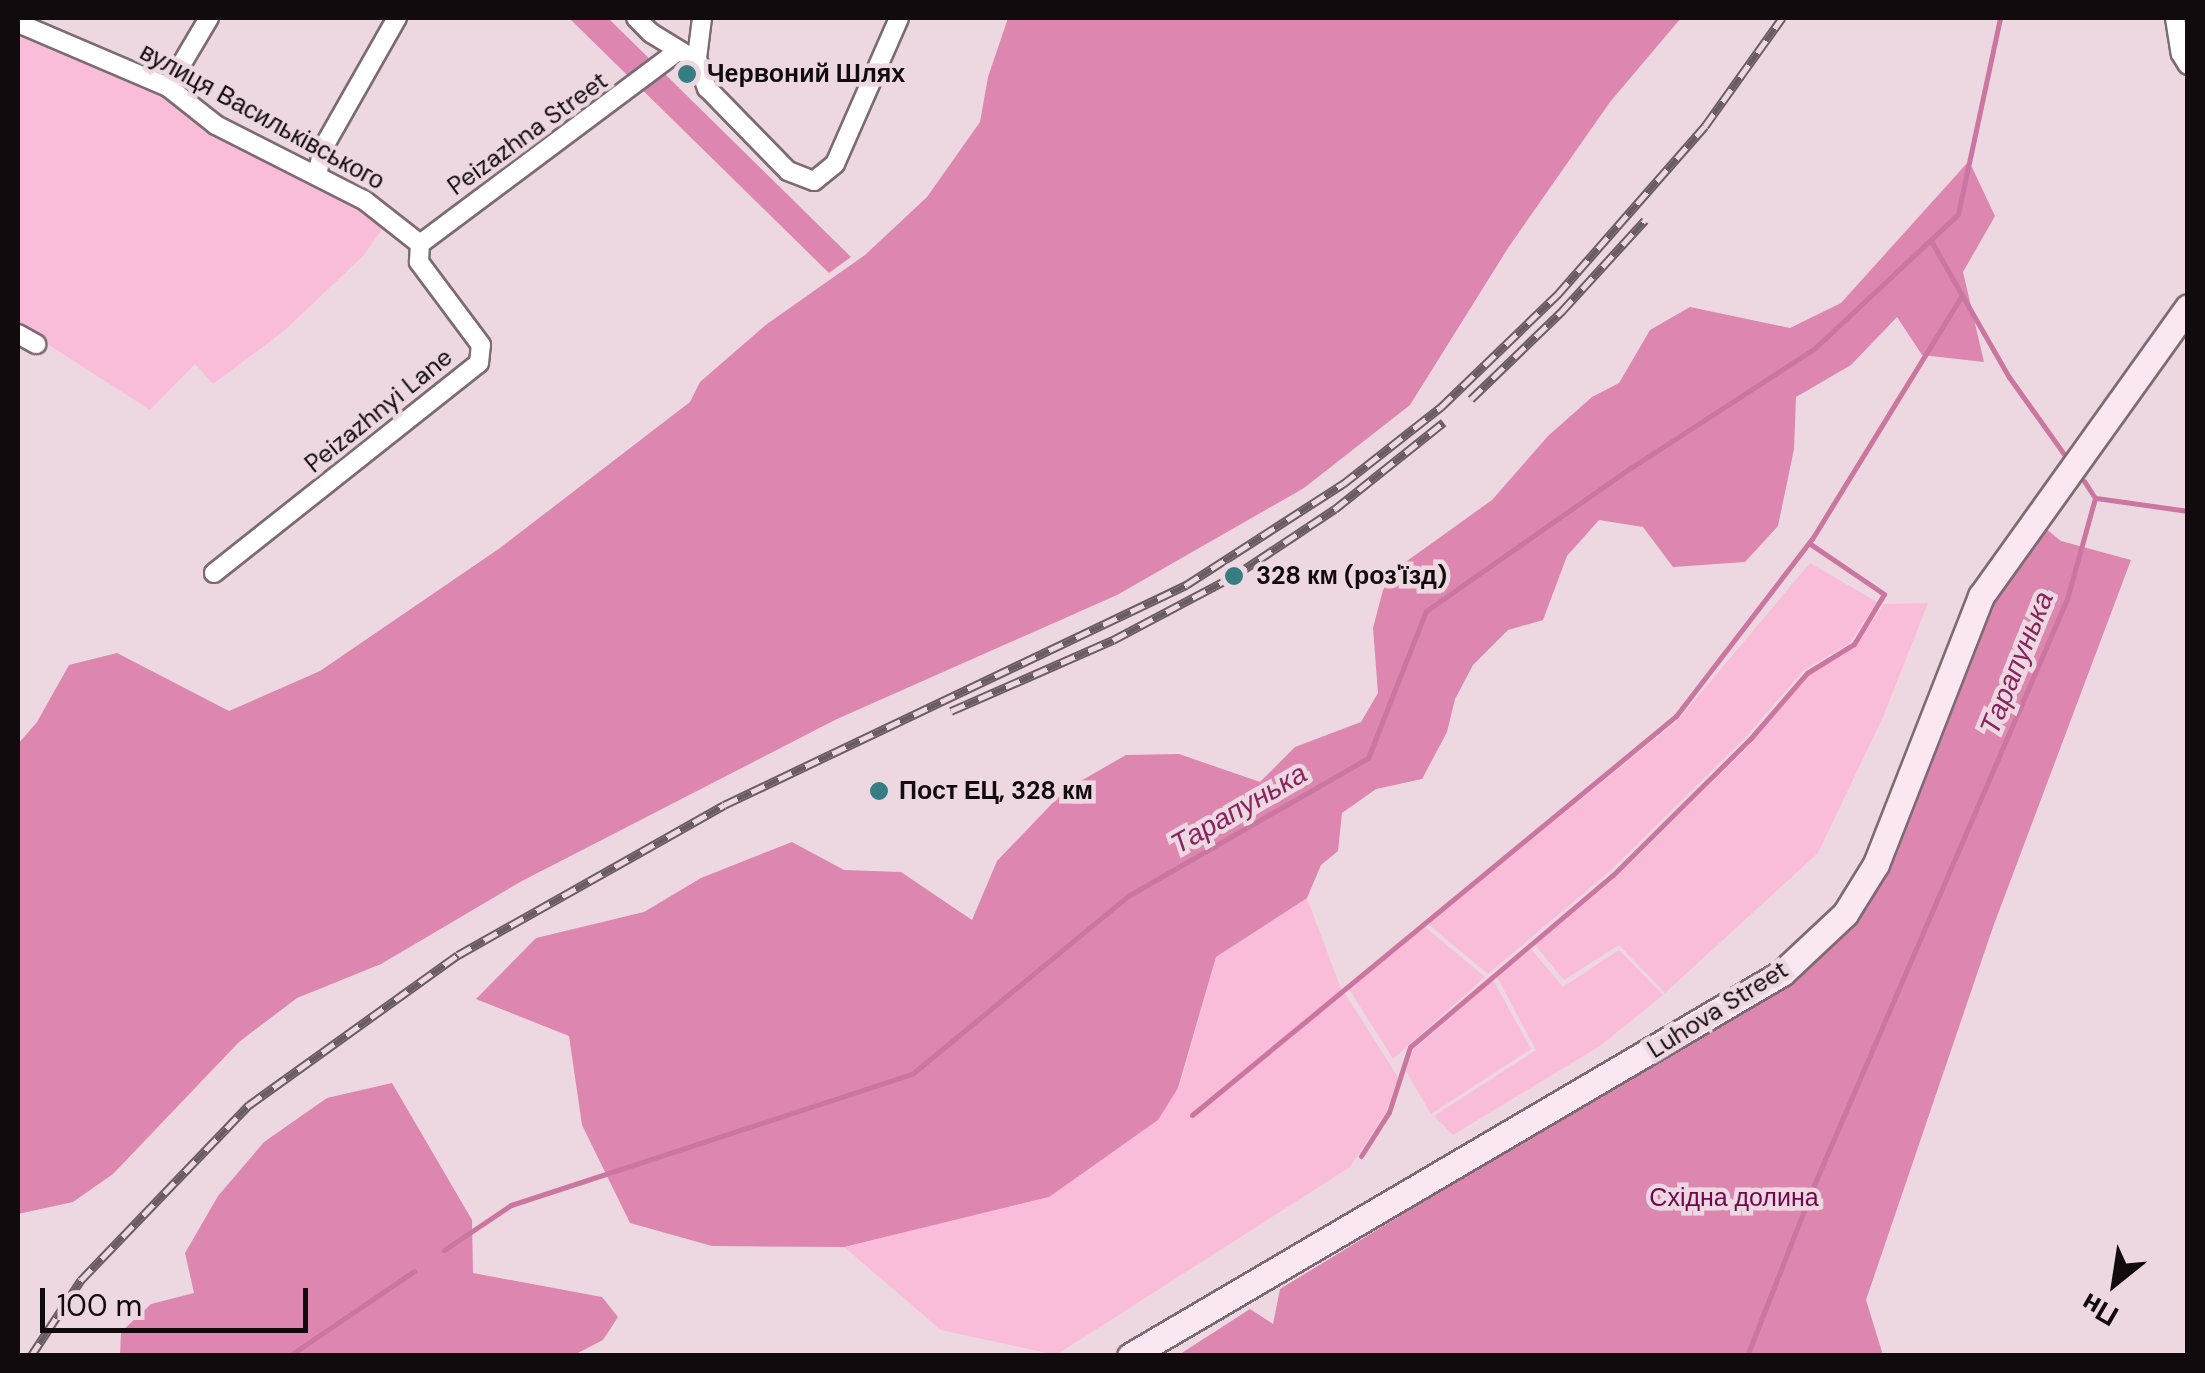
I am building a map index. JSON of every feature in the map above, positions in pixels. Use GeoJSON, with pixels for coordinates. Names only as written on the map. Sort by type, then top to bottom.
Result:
{"type":"FeatureCollection","features":[{"type":"Feature","properties":{"kind":"street"},"geometry":{"type":"LineString","coordinates":[[168,87],[209,18]]}},
{"type":"Feature","properties":{"kind":"street"},"geometry":{"type":"LineString","coordinates":[[318,175],[322,148],[396,18]]}},
{"type":"Feature","properties":{"kind":"street"},"geometry":{"type":"LineString","coordinates":[[636,18],[678,52],[697,58]]}},
{"type":"Feature","properties":{"kind":"street"},"geometry":{"type":"LineString","coordinates":[[702,18],[697,58],[707,88],[788,171],[814,181],[835,164],[899,18]]}},
{"type":"Feature","properties":{"kind":"street"},"geometry":{"type":"LineString","coordinates":[[2175,18],[2181,54],[2188,65]]}},
{"type":"Feature","properties":{"kind":"street","name":"вулиця Васильківського"},"geometry":{"type":"LineString","coordinates":[[26,22],[168,87],[216,125],[364,200],[420,253]]}},
{"type":"Feature","properties":{"kind":"street","name":"Peizazhna Street"},"geometry":{"type":"LineString","coordinates":[[420,253],[678,52]]}},
{"type":"Feature","properties":{"kind":"street","name":"Peizazhnyi Lane"},"geometry":{"type":"LineString","coordinates":[[214,573],[479,363],[480,345],[420,253]]}},
{"type":"Feature","properties":{"kind":"street","name":"Luhova Street"},"geometry":{"type":"LineString","coordinates":[[1130,1356],[1782,974],[1845,914],[1876,864],[1980,596],[2188,307]]}},
{"type":"Feature","properties":{"kind":"street"},"geometry":{"type":"LineString","coordinates":[[18,334],[36,344]]}},
{"type":"Feature","properties":{"kind":"shaded area"},"geometry":{"type":"Polygon","coordinates":[[[18,30],[166,95],[340,193],[383,228],[364,255],[284,331],[213,384],[195,364],[150,410],[18,325],[18,30]]]}},
{"type":"Feature","properties":{"kind":"shaded area"},"geometry":{"type":"Polygon","coordinates":[[[1810,563],[1877,602],[1849,644],[1804,670],[1744,739],[1610,871],[1488,974],[1428,924],[1678,720],[1810,563]]]}},
{"type":"Feature","properties":{"kind":"shaded area"},"geometry":{"type":"Polygon","coordinates":[[[1928,603],[1883,717],[1818,853],[1665,993],[1619,945],[1564,980],[1535,945],[1615,878],[1749,746],[1808,676],[1855,647],[1884,604],[1928,603]]]}},
{"type":"Feature","properties":{"kind":"shaded area"},"geometry":{"type":"Polygon","coordinates":[[[1307,898],[1340,986],[1398,1077],[1386,1112],[1350,1167],[1056,1355],[941,1330],[844,1247],[1049,1197],[1179,1088],[1216,957],[1307,898]]]}},
{"type":"Feature","properties":{"kind":"shaded area"},"geometry":{"type":"Polygon","coordinates":[[[1425,927],[1485,977],[1393,1059],[1349,989],[1425,927]]]}},
{"type":"Feature","properties":{"kind":"shaded area"},"geometry":{"type":"Polygon","coordinates":[[[1531,949],[1563,987],[1619,950],[1663,995],[1600,1046],[1453,1135],[1434,1116],[1536,1050],[1497,977],[1531,949]]]}},
{"type":"Feature","properties":{"kind":"shaded area"},"geometry":{"type":"Polygon","coordinates":[[[1493,980],[1531,1049],[1431,1114],[1406,1071],[1413,1050],[1493,980]]]}},
{"type":"Feature","properties":{"kind":"green space"},"geometry":{"type":"Polygon","coordinates":[[[569,18],[608,18],[851,257],[829,273],[569,18]]]}},
{"type":"Feature","properties":{"kind":"green space"},"geometry":{"type":"Polygon","coordinates":[[[1008,18],[1681,18],[1610,102],[1508,248],[1410,405],[1304,488],[1117,595],[837,719],[520,882],[381,964],[297,998],[239,1042],[113,1174],[73,1202],[18,1214],[18,744],[37,722],[69,665],[117,653],[229,711],[320,671],[500,548],[690,402],[700,382],[767,324],[865,255],[927,197],[980,122],[988,77],[1008,18]]]}},
{"type":"Feature","properties":{"kind":"green space"},"geometry":{"type":"Polygon","coordinates":[[[1969,161],[1995,216],[1963,272],[1984,362],[1922,355],[1897,317],[1851,365],[1796,397],[1794,449],[1778,526],[1745,562],[1673,567],[1643,527],[1599,520],[1567,556],[1543,620],[1508,630],[1473,665],[1455,699],[1447,732],[1422,779],[1376,789],[1342,813],[1338,851],[1321,865],[1307,898],[1216,957],[1178,1088],[1158,1120],[1049,1197],[844,1247],[712,1246],[630,1223],[582,1125],[569,1036],[476,999],[536,938],[644,912],[701,878],[792,842],[844,870],[901,872],[972,920],[997,861],[1065,790],[1126,755],[1179,754],[1260,782],[1295,747],[1361,722],[1378,693],[1373,628],[1383,590],[1400,566],[1492,500],[1548,436],[1592,397],[1619,383],[1650,330],[1690,307],[1790,328],[1841,303],[1969,161]]]}},
{"type":"Feature","properties":{"kind":"green space","name":"Східна долина"},"geometry":{"type":"Polygon","coordinates":[[[2041,525],[2061,541],[2131,560],[1993,927],[1866,1300],[1883,1355],[1177,1356],[1250,1309],[1273,1324],[1280,1289],[1787,980],[1850,918],[1989,596],[2041,525]]]}},
{"type":"Feature","properties":{"kind":"green space"},"geometry":{"type":"Polygon","coordinates":[[[392,1083],[472,1220],[473,1273],[602,1297],[618,1317],[603,1340],[572,1356],[120,1355],[121,1332],[151,1304],[194,1293],[185,1253],[218,1196],[264,1142],[327,1098],[392,1083]]]}},
{"type":"Feature","properties":{"kind":"waterway","name":"Тарапунька"},"geometry":{"type":"LineString","coordinates":[[444,1250],[511,1205],[912,1074],[1128,896],[1368,758],[1426,611],[1632,467],[1815,348],[1958,214],[2000,18]]}},
{"type":"Feature","properties":{"kind":"waterway","name":"Тарапунька"},"geometry":{"type":"LineString","coordinates":[[1931,241],[2009,377],[2064,454]]}},
{"type":"Feature","properties":{"kind":"waterway"},"geometry":{"type":"LineString","coordinates":[[1192,1115],[1676,716],[1812,539],[1962,295]]}},
{"type":"Feature","properties":{"kind":"waterway","name":"Тарапунька"},"geometry":{"type":"LineString","coordinates":[[1747,1356],[1814,1185],[2067,599],[2095,498],[2084,481]]}},
{"type":"Feature","properties":{"kind":"waterway"},"geometry":{"type":"LineString","coordinates":[[2096,498],[2188,511]]}},
{"type":"Feature","properties":{"kind":"waterway"},"geometry":{"type":"LineString","coordinates":[[1361,1156],[1389,1112],[1410,1047],[1613,875],[1751,738],[1807,673],[1854,644],[1884,594],[1809,543]]}},
{"type":"Feature","properties":{"kind":"waterway","name":"Тарапунька"},"geometry":{"type":"LineString","coordinates":[[289,1356],[414,1271]]}},
{"type":"Feature","properties":{"kind":"railway"},"geometry":{"type":"LineString","coordinates":[[31,1356],[81,1280],[249,1105],[458,955],[724,805],[1186,585],[1343,484],[1441,407],[1558,294],[1705,126],[1782,18]]}},
{"type":"Feature","properties":{"kind":"railway"},"geometry":{"type":"LineString","coordinates":[[1471,399],[1562,311],[1645,220]]}},
{"type":"Feature","properties":{"kind":"railway"},"geometry":{"type":"LineString","coordinates":[[951,711],[1113,640],[1234,576],[1335,509],[1444,422]]}},
{"type":"Feature","properties":{"kind":"place","name":"Червоний Шлях"},"geometry":{"type":"Point","coordinates":[687,74]}},
{"type":"Feature","properties":{"kind":"place","name":"328 км (роз'їзд)"},"geometry":{"type":"Point","coordinates":[1234,576]}},
{"type":"Feature","properties":{"kind":"place","name":"Пост ЕЦ, 328 км"},"geometry":{"type":"Point","coordinates":[879,791]}}]}
